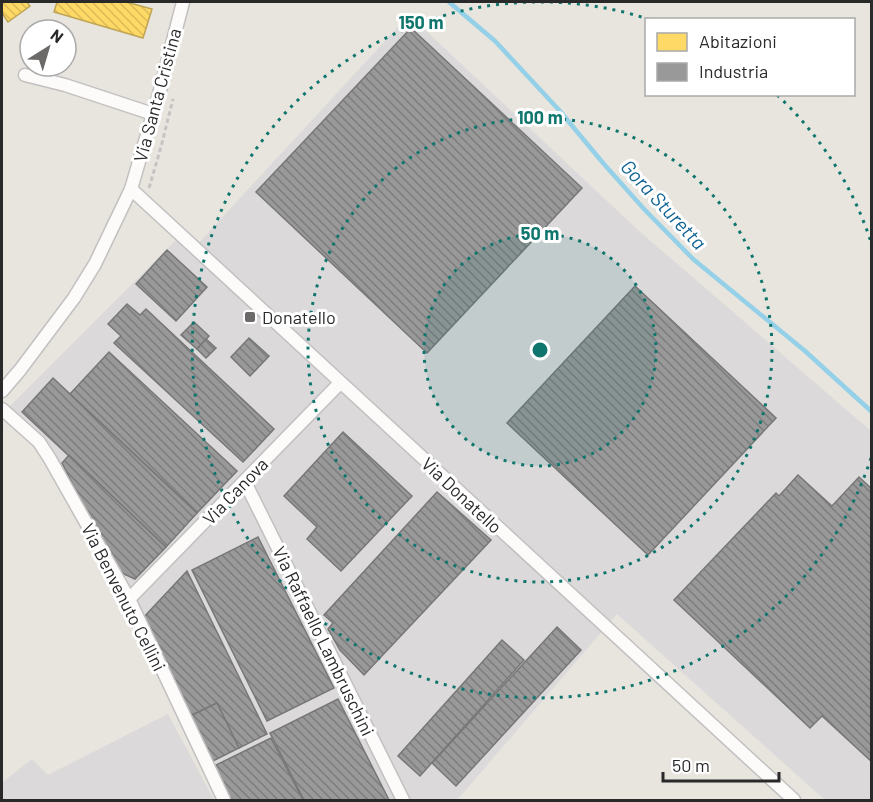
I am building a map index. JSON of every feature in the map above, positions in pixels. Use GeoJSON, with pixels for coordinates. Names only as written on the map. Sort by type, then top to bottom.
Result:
{"type":"FeatureCollection","features":[{"type":"Feature","properties":{"kind":"street","name":"Via Santa Cristina"},"geometry":{"type":"LineString","coordinates":[[2,391],[74,298],[95,264],[131,189],[183,2]]}},
{"type":"Feature","properties":{"kind":"street"},"geometry":{"type":"LineString","coordinates":[[37,78],[153,114]]}},
{"type":"Feature","properties":{"kind":"street","name":"Via Donatello"},"geometry":{"type":"LineString","coordinates":[[131,189],[794,801]]}},
{"type":"Feature","properties":{"kind":"street","name":"Via Canova"},"geometry":{"type":"LineString","coordinates":[[129,599],[340,383]]}},
{"type":"Feature","properties":{"kind":"street","name":"Via Benvenuto Cellini"},"geometry":{"type":"LineString","coordinates":[[2,409],[39,442],[50,459],[129,599],[224,801]]}},
{"type":"Feature","properties":{"kind":"street","name":"Via Raffaello Lambruschini"},"geometry":{"type":"LineString","coordinates":[[245,482],[404,801]]}},
{"type":"Feature","properties":{"kind":"shaded area"},"geometry":{"type":"Polygon","coordinates":[[[409,15],[639,231],[871,431],[871,800],[825,800],[617,614],[457,800],[220,800],[39,443],[4,412],[181,235],[195,247],[409,15]]]}},
{"type":"Feature","properties":{"kind":"shaded area"},"geometry":{"type":"Polygon","coordinates":[[[168,714],[214,800],[2,800],[2,783],[32,759],[48,775],[168,714]]]}},
{"type":"Feature","properties":{"kind":"building: Abitazioni"},"geometry":{"type":"Polygon","coordinates":[[[2,2],[27,2],[30,6],[8,22],[2,13],[2,2]]]}},
{"type":"Feature","properties":{"kind":"building: Abitazioni"},"geometry":{"type":"Polygon","coordinates":[[[57,2],[126,2],[152,9],[143,38],[54,12],[57,2]]]}},
{"type":"Feature","properties":{"kind":"building: Industria"},"geometry":{"type":"Polygon","coordinates":[[[411,28],[582,188],[427,353],[256,192],[411,28]]]}},
{"type":"Feature","properties":{"kind":"building: Industria"},"geometry":{"type":"Polygon","coordinates":[[[167,250],[207,287],[176,321],[136,284],[167,250]]]}},
{"type":"Feature","properties":{"kind":"building: Industria"},"geometry":{"type":"Polygon","coordinates":[[[635,286],[776,418],[648,555],[507,423],[635,286]]]}},
{"type":"Feature","properties":{"kind":"building: Industria"},"geometry":{"type":"Polygon","coordinates":[[[127,304],[140,315],[146,309],[274,429],[243,462],[114,343],[121,336],[108,324],[127,304]]]}},
{"type":"Feature","properties":{"kind":"building: Industria"},"geometry":{"type":"Polygon","coordinates":[[[194,322],[209,336],[197,349],[181,335],[194,322]]]}},
{"type":"Feature","properties":{"kind":"building: Industria"},"geometry":{"type":"Polygon","coordinates":[[[249,338],[269,356],[250,376],[231,357],[249,338]]]}},
{"type":"Feature","properties":{"kind":"building: Industria"},"geometry":{"type":"Polygon","coordinates":[[[206,339],[216,348],[206,358],[197,349],[206,339]]]}},
{"type":"Feature","properties":{"kind":"building: Industria"},"geometry":{"type":"Polygon","coordinates":[[[109,352],[237,471],[197,513],[70,394],[109,352]]]}},
{"type":"Feature","properties":{"kind":"building: Industria"},"geometry":{"type":"Polygon","coordinates":[[[53,378],[197,513],[166,547],[22,412],[53,378]]]}},
{"type":"Feature","properties":{"kind":"building: Industria"},"geometry":{"type":"Polygon","coordinates":[[[343,432],[412,496],[341,571],[307,539],[317,527],[284,496],[343,432]]]}},
{"type":"Feature","properties":{"kind":"building: Industria"},"geometry":{"type":"Polygon","coordinates":[[[69,455],[166,547],[135,579],[115,570],[62,463],[69,455]]]}},
{"type":"Feature","properties":{"kind":"building: Industria"},"geometry":{"type":"Polygon","coordinates":[[[798,475],[832,506],[859,477],[872,489],[872,762],[822,716],[810,728],[674,600],[776,493],[779,496],[798,475]]]}},
{"type":"Feature","properties":{"kind":"building: Industria"},"geometry":{"type":"Polygon","coordinates":[[[437,492],[491,540],[364,675],[340,650],[328,629],[333,623],[324,615],[437,492]]]}},
{"type":"Feature","properties":{"kind":"building: Industria"},"geometry":{"type":"Polygon","coordinates":[[[258,537],[334,688],[267,721],[192,570],[258,537]]]}},
{"type":"Feature","properties":{"kind":"building: Industria"},"geometry":{"type":"Polygon","coordinates":[[[187,571],[267,734],[239,748],[217,703],[190,716],[143,618],[187,571]]]}},
{"type":"Feature","properties":{"kind":"building: Industria"},"geometry":{"type":"Polygon","coordinates":[[[557,627],[581,650],[456,786],[432,763],[557,627]]]}},
{"type":"Feature","properties":{"kind":"building: Industria"},"geometry":{"type":"Polygon","coordinates":[[[502,640],[524,660],[420,776],[398,756],[502,640]]]}},
{"type":"Feature","properties":{"kind":"building: Industria"},"geometry":{"type":"Polygon","coordinates":[[[338,699],[389,800],[304,800],[270,733],[338,699]]]}},
{"type":"Feature","properties":{"kind":"building: Industria"},"geometry":{"type":"Polygon","coordinates":[[[217,703],[239,748],[211,762],[190,716],[217,703]]]}},
{"type":"Feature","properties":{"kind":"building: Industria"},"geometry":{"type":"Polygon","coordinates":[[[271,738],[303,800],[228,800],[212,767],[271,738]]]}},
{"type":"Feature","properties":{"kind":"waterway","name":"Gora Sturetta"},"geometry":{"type":"LineString","coordinates":[[449,2],[495,41],[559,110],[644,209],[693,259],[805,351],[872,412]]}},
{"type":"Feature","properties":{"kind":"place","name":"Donatello"},"geometry":{"type":"Point","coordinates":[250,317]}}]}
